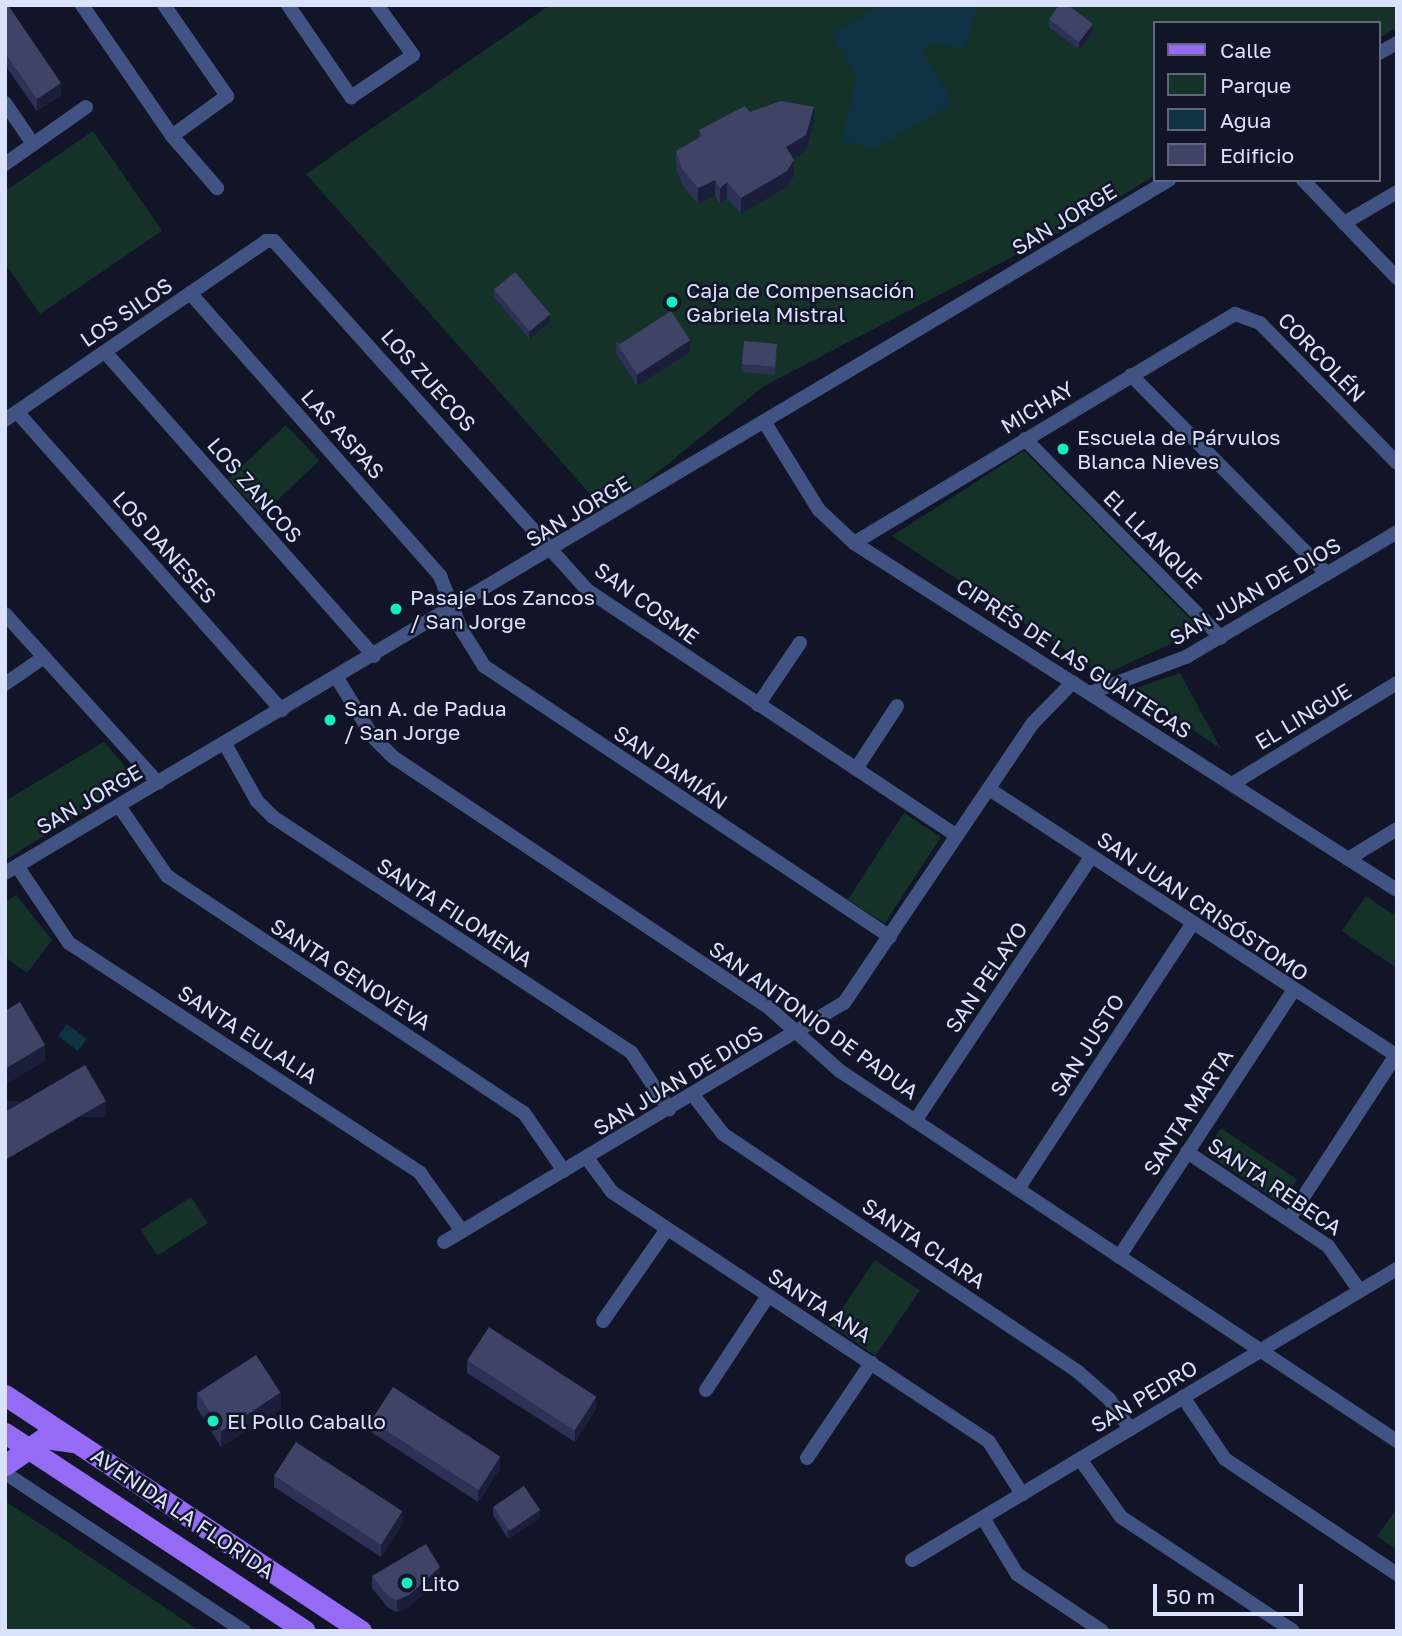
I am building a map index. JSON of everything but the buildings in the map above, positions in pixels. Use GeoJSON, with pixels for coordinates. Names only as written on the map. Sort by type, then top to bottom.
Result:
{"type":"FeatureCollection","features":[{"type":"Feature","properties":{"kind":"main road","name":"AVENIDA LA FLORIDA"},"geometry":{"type":"LineString","coordinates":[[5,1395],[361,1631]]}},
{"type":"Feature","properties":{"kind":"main road"},"geometry":{"type":"LineString","coordinates":[[5,1433],[304,1631]]}},
{"type":"Feature","properties":{"kind":"main road"},"geometry":{"type":"LineString","coordinates":[[5,1465],[44,1438],[83,1446]]}},
{"type":"Feature","properties":{"kind":"street"},"geometry":{"type":"LineString","coordinates":[[82,5],[172,136],[218,188]]}},
{"type":"Feature","properties":{"kind":"street"},"geometry":{"type":"LineString","coordinates":[[164,5],[227,96],[172,136]]}},
{"type":"Feature","properties":{"kind":"street"},"geometry":{"type":"LineString","coordinates":[[288,5],[351,96],[413,55],[377,5]]}},
{"type":"Feature","properties":{"kind":"street"},"geometry":{"type":"LineString","coordinates":[[1381,53],[1397,43]]}},
{"type":"Feature","properties":{"kind":"street"},"geometry":{"type":"LineString","coordinates":[[5,103],[33,144]]}},
{"type":"Feature","properties":{"kind":"street"},"geometry":{"type":"LineString","coordinates":[[5,164],[86,107]]}},
{"type":"Feature","properties":{"kind":"street","name":"SAN JORGE"},"geometry":{"type":"LineString","coordinates":[[11,869],[554,550],[1166,182]]}},
{"type":"Feature","properties":{"kind":"street"},"geometry":{"type":"LineString","coordinates":[[1305,182],[1397,278]]}},
{"type":"Feature","properties":{"kind":"street"},"geometry":{"type":"LineString","coordinates":[[1344,223],[1397,192]]}},
{"type":"Feature","properties":{"kind":"street","name":"LOS SILOS"},"geometry":{"type":"LineString","coordinates":[[11,416],[271,240]]}},
{"type":"Feature","properties":{"kind":"street","name":"LOS ZUECOS"},"geometry":{"type":"LineString","coordinates":[[271,240],[554,550]]}},
{"type":"Feature","properties":{"kind":"street","name":"LAS ASPAS"},"geometry":{"type":"LineString","coordinates":[[190,293],[440,576],[454,609]]}},
{"type":"Feature","properties":{"kind":"street","name":"MICHAY"},"geometry":{"type":"LineString","coordinates":[[854,543],[1227,317],[1244,314]]}},
{"type":"Feature","properties":{"kind":"street","name":"CORCOLÉN"},"geometry":{"type":"LineString","coordinates":[[1244,314],[1260,323],[1397,463]]}},
{"type":"Feature","properties":{"kind":"street","name":"LOS ZANCOS"},"geometry":{"type":"LineString","coordinates":[[105,352],[374,656]]}},
{"type":"Feature","properties":{"kind":"street"},"geometry":{"type":"LineString","coordinates":[[1131,375],[1327,575]]}},
{"type":"Feature","properties":{"kind":"street","name":"LOS DANESES"},"geometry":{"type":"LineString","coordinates":[[11,416],[282,710]]}},
{"type":"Feature","properties":{"kind":"street","name":"CIPRÉS DE LAS GUAITECAS"},"geometry":{"type":"LineString","coordinates":[[765,423],[819,510],[854,543],[1397,890]]}},
{"type":"Feature","properties":{"kind":"street","name":"EL LLANQUE"},"geometry":{"type":"LineString","coordinates":[[1025,439],[1221,638]]}},
{"type":"Feature","properties":{"kind":"street","name":"SAN JUAN DE DIOS"},"geometry":{"type":"LineString","coordinates":[[1090,692],[1167,665],[1221,638],[1397,532]]}},
{"type":"Feature","properties":{"kind":"street","name":"SAN COSME"},"geometry":{"type":"LineString","coordinates":[[554,550],[597,598],[957,836]]}},
{"type":"Feature","properties":{"kind":"street","name":"SAN DAMIÁN"},"geometry":{"type":"LineString","coordinates":[[454,609],[474,652],[491,673],[890,937]]}},
{"type":"Feature","properties":{"kind":"street"},"geometry":{"type":"LineString","coordinates":[[5,614],[158,783]]}},
{"type":"Feature","properties":{"kind":"street"},"geometry":{"type":"LineString","coordinates":[[758,705],[800,643]]}},
{"type":"Feature","properties":{"kind":"street"},"geometry":{"type":"LineString","coordinates":[[5,684],[44,657]]}},
{"type":"Feature","properties":{"kind":"street","name":"SAN ANTONIO DE PADUA"},"geometry":{"type":"LineString","coordinates":[[337,678],[373,737],[393,757],[762,1002],[840,1071],[1397,1441]]}},
{"type":"Feature","properties":{"kind":"street","name":"SAN JUAN DE DIOS"},"geometry":{"type":"LineString","coordinates":[[444,1242],[798,1034],[850,997],[1033,723],[1073,682]]}},
{"type":"Feature","properties":{"kind":"street","name":"EL LINGUE"},"geometry":{"type":"LineString","coordinates":[[1232,784],[1397,683]]}},
{"type":"Feature","properties":{"kind":"street"},"geometry":{"type":"LineString","coordinates":[[856,769],[897,706]]}},
{"type":"Feature","properties":{"kind":"street","name":"SANTA FILOMENA"},"geometry":{"type":"LineString","coordinates":[[225,744],[257,801],[273,817],[631,1052],[669,1109]]}},
{"type":"Feature","properties":{"kind":"street","name":"SAN JUAN CRISÓSTOMO"},"geometry":{"type":"LineString","coordinates":[[989,789],[1293,991],[1396,1056]]}},
{"type":"Feature","properties":{"kind":"street","name":"SANTA GENOVEVA"},"geometry":{"type":"LineString","coordinates":[[119,806],[167,876],[524,1113],[564,1171]]}},
{"type":"Feature","properties":{"kind":"street"},"geometry":{"type":"LineString","coordinates":[[1348,859],[1397,829]]}},
{"type":"Feature","properties":{"kind":"street","name":"SAN PELAYO"},"geometry":{"type":"LineString","coordinates":[[915,1121],[1091,857]]}},
{"type":"Feature","properties":{"kind":"street","name":"SANTA EULALIA"},"geometry":{"type":"LineString","coordinates":[[11,869],[69,943],[420,1173],[462,1231]]}},
{"type":"Feature","properties":{"kind":"street","name":"SAN JUSTO"},"geometry":{"type":"LineString","coordinates":[[1018,1188],[1192,924]]}},
{"type":"Feature","properties":{"kind":"street","name":"SANTA MARTA"},"geometry":{"type":"LineString","coordinates":[[1119,1257],[1293,991]]}},
{"type":"Feature","properties":{"kind":"street"},"geometry":{"type":"LineString","coordinates":[[1289,1219],[1396,1056]]}},
{"type":"Feature","properties":{"kind":"street","name":"SANTA CLARA"},"geometry":{"type":"LineString","coordinates":[[693,1096],[723,1134],[1077,1371],[1109,1399],[1130,1429]]}},
{"type":"Feature","properties":{"kind":"street","name":"SANTA REBECA"},"geometry":{"type":"LineString","coordinates":[[1187,1152],[1336,1252],[1360,1291]]}},
{"type":"Feature","properties":{"kind":"street","name":"SANTA ANA"},"geometry":{"type":"LineString","coordinates":[[587,1158],[612,1192],[989,1442],[1022,1494]]}},
{"type":"Feature","properties":{"kind":"street"},"geometry":{"type":"LineString","coordinates":[[603,1321],[667,1229]]}},
{"type":"Feature","properties":{"kind":"street","name":"SAN PEDRO"},"geometry":{"type":"LineString","coordinates":[[912,1560],[1396,1271]]}},
{"type":"Feature","properties":{"kind":"street"},"geometry":{"type":"LineString","coordinates":[[706,1390],[768,1296]]}},
{"type":"Feature","properties":{"kind":"street"},"geometry":{"type":"LineString","coordinates":[[807,1458],[871,1363]]}},
{"type":"Feature","properties":{"kind":"street"},"geometry":{"type":"LineString","coordinates":[[1183,1397],[1225,1459],[1397,1574]]}},
{"type":"Feature","properties":{"kind":"street"},"geometry":{"type":"LineString","coordinates":[[1080,1460],[1121,1517],[1293,1631]]}},
{"type":"Feature","properties":{"kind":"street"},"geometry":{"type":"LineString","coordinates":[[5,1473],[244,1631]]}},
{"type":"Feature","properties":{"kind":"street"},"geometry":{"type":"LineString","coordinates":[[983,1518],[1017,1574],[1102,1631]]}},
{"type":"Feature","properties":{"kind":"green space","name":"Caja de Compensación Gabriela Mistral"},"geometry":{"type":"Polygon","coordinates":[[[550,5],[1397,5],[1397,27],[1381,37],[1381,21],[1154,21],[1154,176],[1085,219],[764,386],[607,513],[306,174],[550,5]]]}},
{"type":"Feature","properties":{"kind":"green space"},"geometry":{"type":"Polygon","coordinates":[[[93,131],[162,231],[40,314],[5,263],[5,191],[93,131]]]}},
{"type":"Feature","properties":{"kind":"green space"},"geometry":{"type":"Polygon","coordinates":[[[286,425],[319,461],[262,515],[228,479],[286,425]]]}},
{"type":"Feature","properties":{"kind":"green space"},"geometry":{"type":"Polygon","coordinates":[[[1024,451],[1201,630],[1103,675],[892,536],[1024,451]]]}},
{"type":"Feature","properties":{"kind":"green space"},"geometry":{"type":"Polygon","coordinates":[[[1180,673],[1221,749],[1133,689],[1180,673]]]}},
{"type":"Feature","properties":{"kind":"green space"},"geometry":{"type":"Polygon","coordinates":[[[104,742],[129,771],[107,797],[5,860],[5,801],[104,742]]]}},
{"type":"Feature","properties":{"kind":"green space"},"geometry":{"type":"Polygon","coordinates":[[[904,813],[941,837],[885,923],[848,899],[904,813]]]}},
{"type":"Feature","properties":{"kind":"green space"},"geometry":{"type":"Polygon","coordinates":[[[16,895],[52,940],[27,973],[5,957],[5,902],[16,895]]]}},
{"type":"Feature","properties":{"kind":"green space"},"geometry":{"type":"Polygon","coordinates":[[[1366,896],[1397,917],[1397,968],[1342,931],[1366,896]]]}},
{"type":"Feature","properties":{"kind":"green space"},"geometry":{"type":"Polygon","coordinates":[[[1221,1128],[1297,1179],[1281,1203],[1205,1152],[1221,1128]]]}},
{"type":"Feature","properties":{"kind":"green space"},"geometry":{"type":"Polygon","coordinates":[[[191,1197],[208,1223],[158,1256],[141,1230],[191,1197]]]}},
{"type":"Feature","properties":{"kind":"green space"},"geometry":{"type":"Polygon","coordinates":[[[875,1260],[920,1290],[876,1356],[831,1325],[875,1260]]]}},
{"type":"Feature","properties":{"kind":"green space"},"geometry":{"type":"Polygon","coordinates":[[[5,1501],[57,1535],[200,1631],[5,1631],[5,1501]]]}},
{"type":"Feature","properties":{"kind":"green space"},"geometry":{"type":"Polygon","coordinates":[[[1397,1508],[1397,1550],[1377,1536],[1397,1508]]]}},
{"type":"Feature","properties":{"kind":"water"},"geometry":{"type":"Polygon","coordinates":[[[882,5],[977,5],[965,50],[931,43],[922,49],[953,103],[874,149],[850,142],[848,146],[840,143],[857,78],[831,35],[882,5]]]}},
{"type":"Feature","properties":{"kind":"water"},"geometry":{"type":"Polygon","coordinates":[[[67,1024],[87,1039],[78,1051],[58,1036],[67,1024]]]}},
{"type":"Feature","properties":{"kind":"place","name":"Caja de Compensación Gabriela Mistral"},"geometry":{"type":"Point","coordinates":[672,302]}},
{"type":"Feature","properties":{"kind":"place","name":"Escuela de Párvulos Blanca Nieves"},"geometry":{"type":"Point","coordinates":[1063,449]}},
{"type":"Feature","properties":{"kind":"place","name":"Pasaje Los Zancos / San Jorge"},"geometry":{"type":"Point","coordinates":[396,609]}},
{"type":"Feature","properties":{"kind":"place","name":"San A. de Padua / San Jorge"},"geometry":{"type":"Point","coordinates":[330,720]}},
{"type":"Feature","properties":{"kind":"place","name":"El Pollo Caballo"},"geometry":{"type":"Point","coordinates":[213,1421]}},
{"type":"Feature","properties":{"kind":"place","name":"Lito"},"geometry":{"type":"Point","coordinates":[407,1583]}}]}
